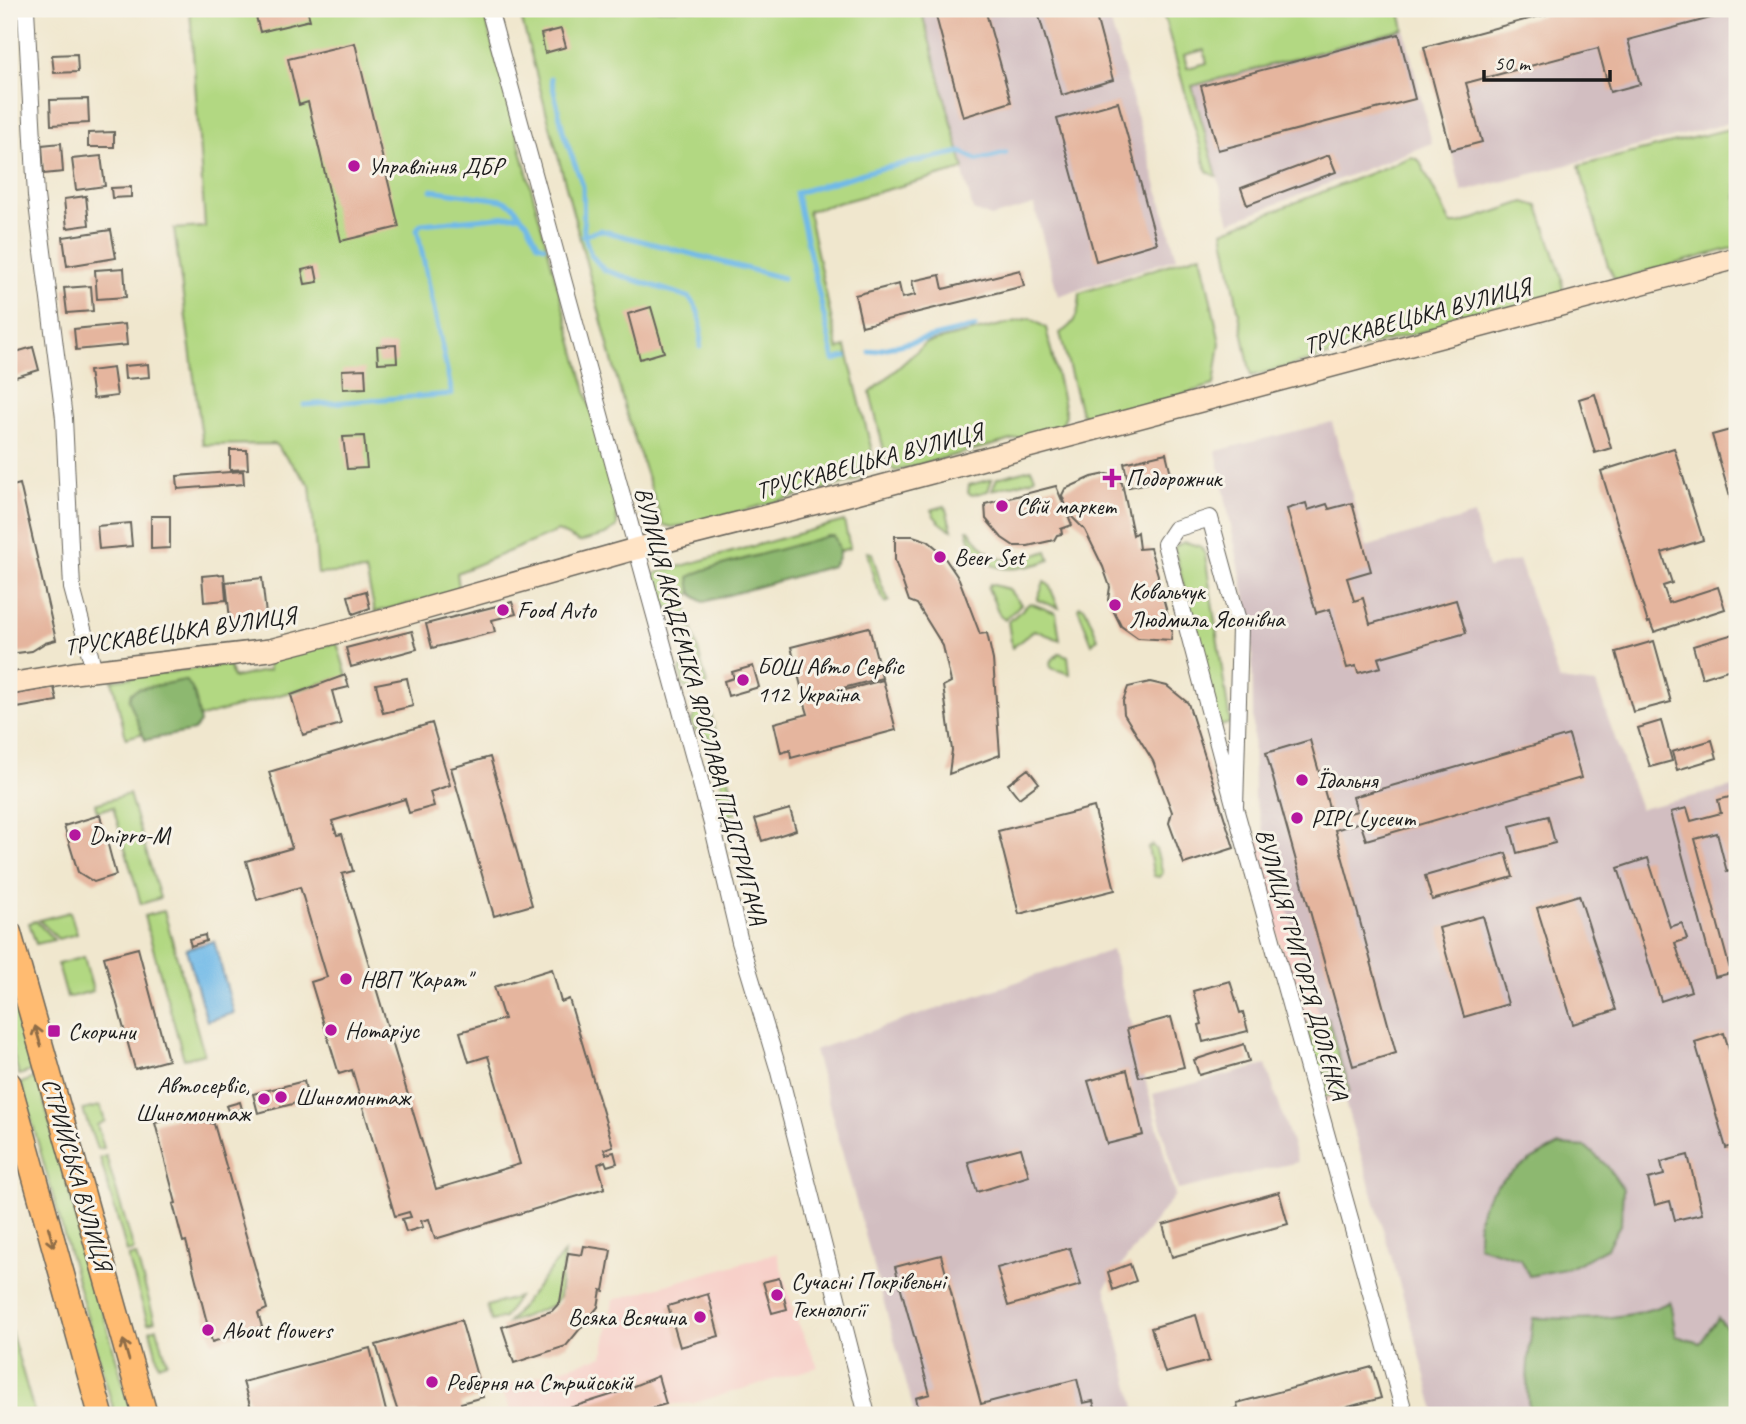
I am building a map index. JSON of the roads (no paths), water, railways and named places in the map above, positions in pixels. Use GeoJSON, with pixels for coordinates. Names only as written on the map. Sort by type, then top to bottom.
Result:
{"type":"FeatureCollection","features":[{"type":"Feature","properties":{"kind":"main road","name":"СТРИЙСЬКА ВУЛИЦЯ"},"geometry":{"type":"LineString","coordinates":[[9,933],[145,1415]]}},
{"type":"Feature","properties":{"kind":"main road","name":"СТРИЙСЬКА ВУЛИЦЯ"},"geometry":{"type":"LineString","coordinates":[[9,1084],[101,1415]]}},
{"type":"Feature","properties":{"kind":"street"},"geometry":{"type":"LineString","coordinates":[[26,9],[36,196],[64,418],[72,587],[94,670]]}},
{"type":"Feature","properties":{"kind":"street","name":"ВУЛИЦЯ АКАДЕМІКА ЯРОСЛАВА ПІДСТРИГАЧА"},"geometry":{"type":"LineString","coordinates":[[489,9],[712,824],[740,942],[778,1068],[867,1415]]}},
{"type":"Feature","properties":{"kind":"street","name":"ТРУСКАВЕЦЬКА ВУЛИЦЯ"},"geometry":{"type":"LineString","coordinates":[[9,684],[94,670],[270,650],[635,549],[852,494],[1737,258]]}},
{"type":"Feature","properties":{"kind":"street","name":"ВУЛИЦЯ ГРИГОРІЯ ДОЛЕНКА"},"geometry":{"type":"LineString","coordinates":[[1236,808],[1240,628],[1210,518],[1174,529],[1165,544],[1236,808],[1405,1415]]}},
{"type":"Feature","properties":{"kind":"water"},"geometry":{"type":"Polygon","coordinates":[[[214,941],[234,1013],[207,1021],[186,949],[214,941]]]}},
{"type":"Feature","properties":{"kind":"waterway"},"geometry":{"type":"LineString","coordinates":[[551,78],[564,135],[583,186],[584,235],[591,255],[604,270],[688,297],[699,314],[700,347]]}},
{"type":"Feature","properties":{"kind":"waterway"},"geometry":{"type":"LineString","coordinates":[[845,357],[834,360],[796,193],[874,170],[961,152],[978,160],[1006,153]]}},
{"type":"Feature","properties":{"kind":"waterway"},"geometry":{"type":"LineString","coordinates":[[431,190],[502,200],[514,206],[520,215]]}},
{"type":"Feature","properties":{"kind":"waterway"},"geometry":{"type":"LineString","coordinates":[[304,405],[452,394],[417,229],[421,224],[520,215],[527,222],[538,244],[544,246]]}},
{"type":"Feature","properties":{"kind":"waterway"},"geometry":{"type":"LineString","coordinates":[[583,236],[600,230],[783,278]]}},
{"type":"Feature","properties":{"kind":"waterway"},"geometry":{"type":"LineString","coordinates":[[870,352],[975,327]]}},
{"type":"Feature","properties":{"kind":"place","name":"Управління ДБР"},"geometry":{"type":"Point","coordinates":[354,166]}},
{"type":"Feature","properties":{"kind":"place","name":"Подорожник"},"geometry":{"type":"Point","coordinates":[1112,478]}},
{"type":"Feature","properties":{"kind":"place","name":"Свiй маркет"},"geometry":{"type":"Point","coordinates":[1002,506]}},
{"type":"Feature","properties":{"kind":"place","name":"Beer Set"},"geometry":{"type":"Point","coordinates":[940,557]}},
{"type":"Feature","properties":{"kind":"place","name":"Ковальчук Людмила Ясонівна"},"geometry":{"type":"Point","coordinates":[1115,605]}},
{"type":"Feature","properties":{"kind":"place","name":"Food Avto"},"geometry":{"type":"Point","coordinates":[503,610]}},
{"type":"Feature","properties":{"kind":"place","name":"БОШ Авто Сервіс 112 Україна"},"geometry":{"type":"Point","coordinates":[743,680]}},
{"type":"Feature","properties":{"kind":"place","name":"Їдальня"},"geometry":{"type":"Point","coordinates":[1302,780]}},
{"type":"Feature","properties":{"kind":"place","name":"PIPL Lyceum"},"geometry":{"type":"Point","coordinates":[1297,818]}},
{"type":"Feature","properties":{"kind":"place","name":"Dnipro-M"},"geometry":{"type":"Point","coordinates":[75,835]}},
{"type":"Feature","properties":{"kind":"place","name":"НВП \"Карат\""},"geometry":{"type":"Point","coordinates":[346,979]}},
{"type":"Feature","properties":{"kind":"place","name":"Нотаріус"},"geometry":{"type":"Point","coordinates":[331,1030]}},
{"type":"Feature","properties":{"kind":"place","name":"Скорини"},"geometry":{"type":"Point","coordinates":[54,1031]}},
{"type":"Feature","properties":{"kind":"place","name":"Шиномонтаж"},"geometry":{"type":"Point","coordinates":[281,1097]}},
{"type":"Feature","properties":{"kind":"place","name":"Автосервіс, Шиномонтаж"},"geometry":{"type":"Point","coordinates":[264,1099]}},
{"type":"Feature","properties":{"kind":"place","name":"Сучасні Покрівельні Технології"},"geometry":{"type":"Point","coordinates":[777,1295]}},
{"type":"Feature","properties":{"kind":"place","name":"Всяка Всячина"},"geometry":{"type":"Point","coordinates":[700,1317]}},
{"type":"Feature","properties":{"kind":"place","name":"About flowers"},"geometry":{"type":"Point","coordinates":[208,1330]}},
{"type":"Feature","properties":{"kind":"place","name":"Реберня на Стрийській"},"geometry":{"type":"Point","coordinates":[432,1382]}}]}
